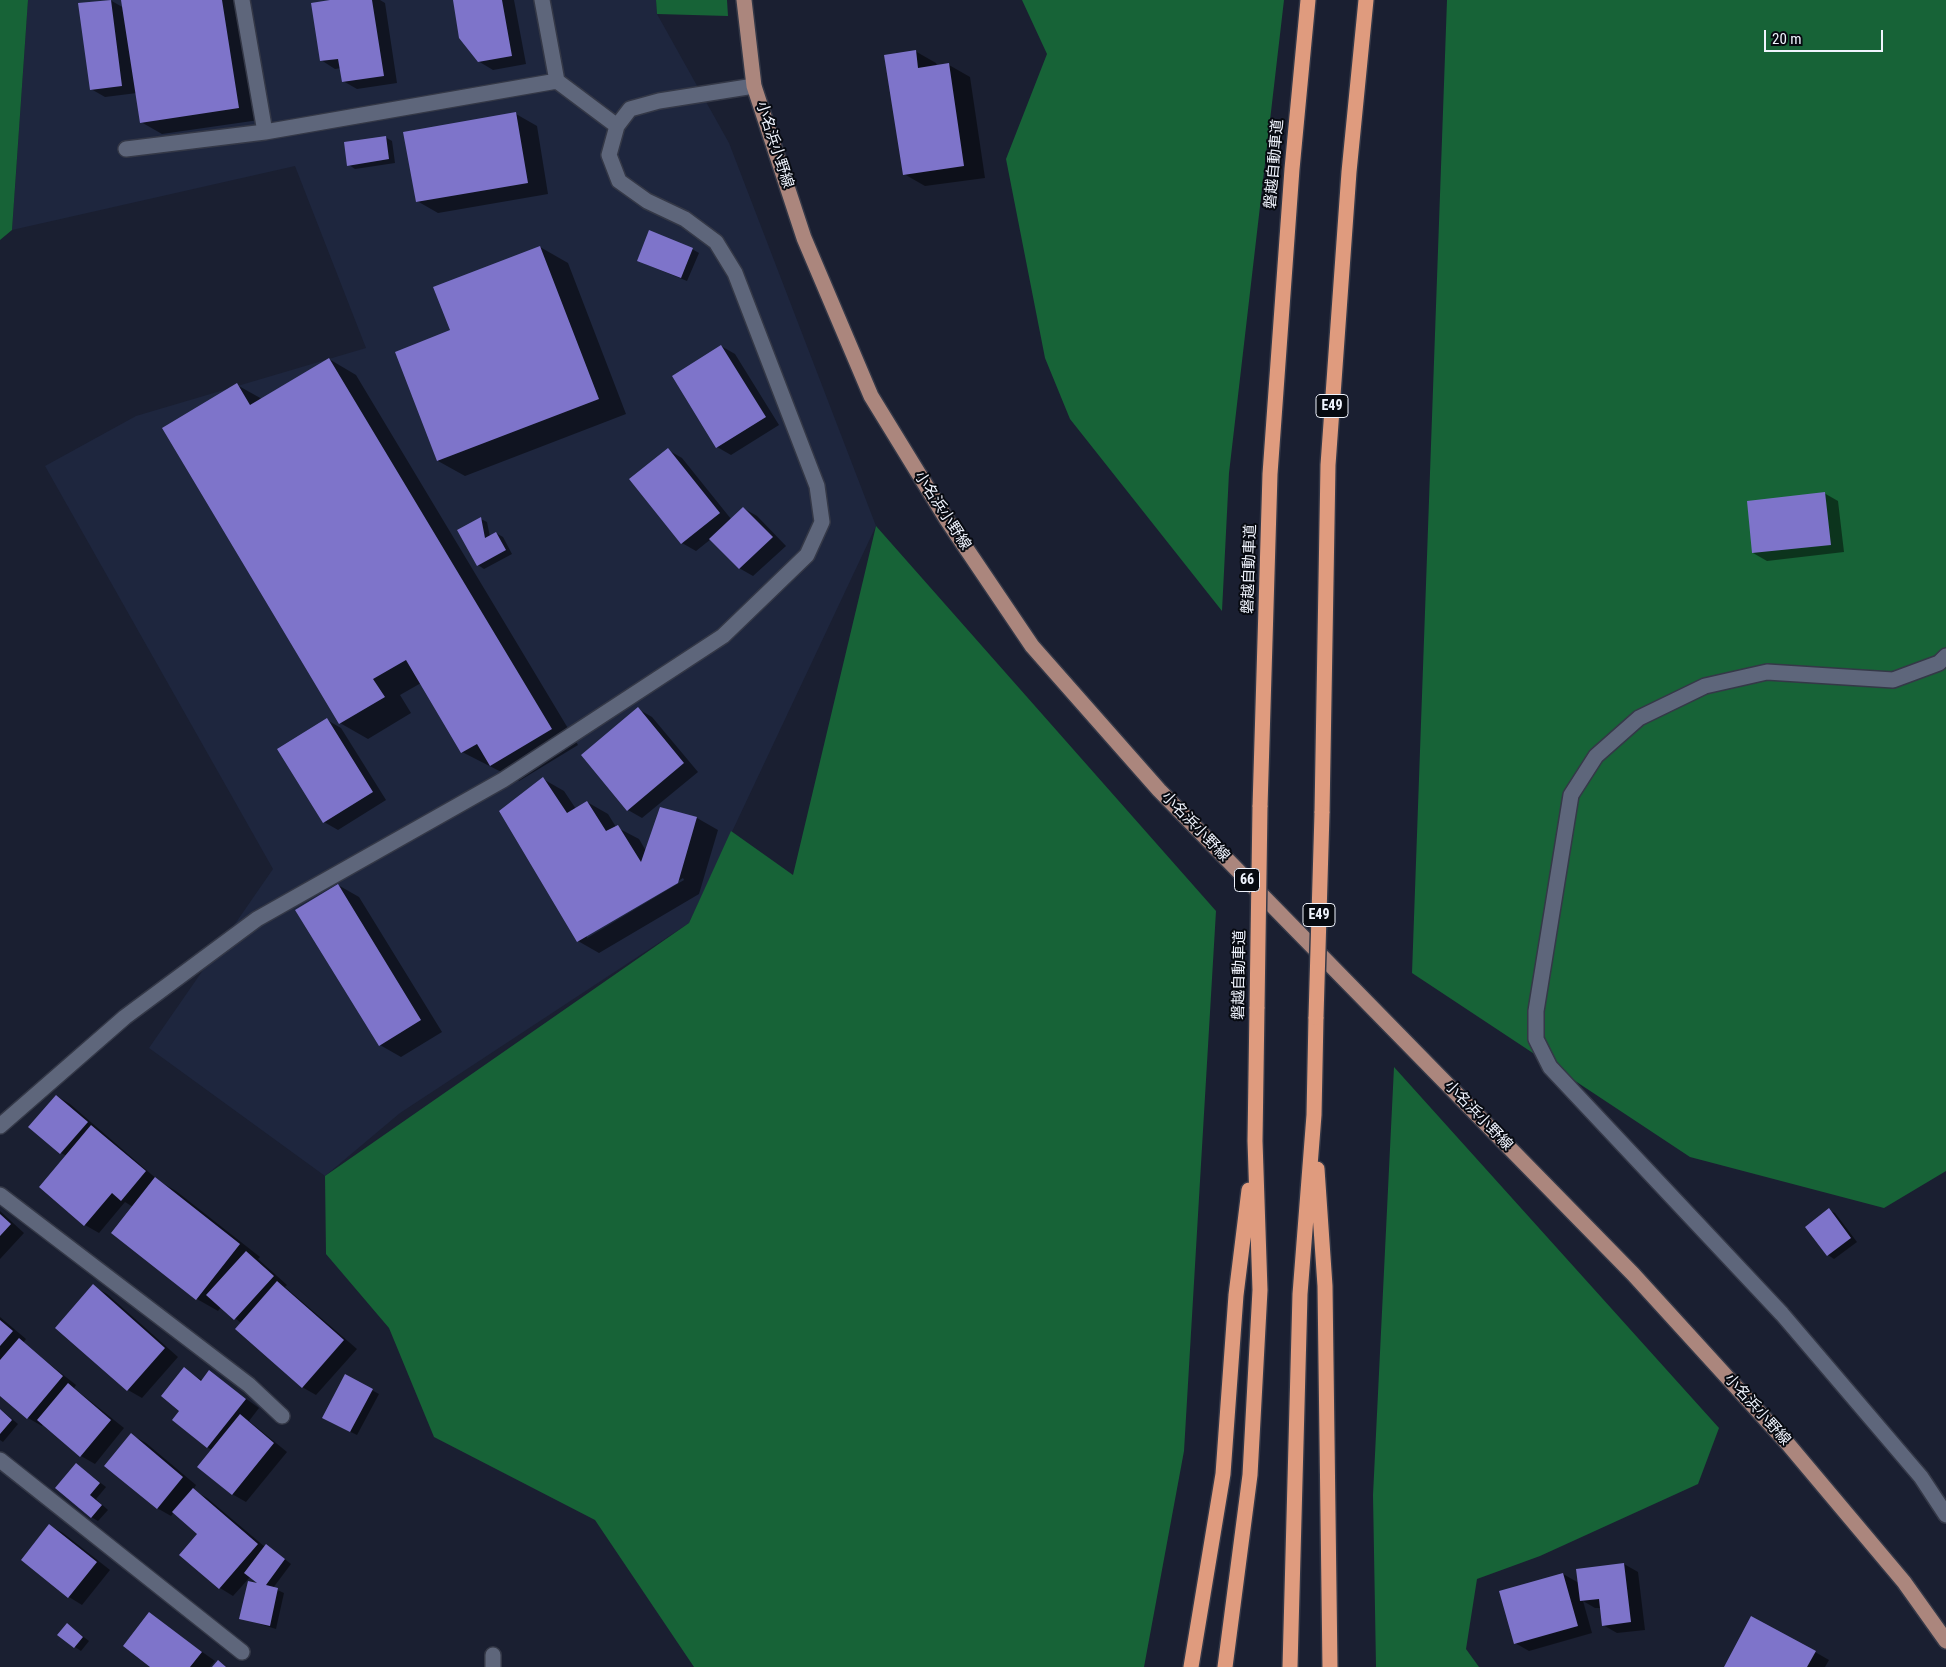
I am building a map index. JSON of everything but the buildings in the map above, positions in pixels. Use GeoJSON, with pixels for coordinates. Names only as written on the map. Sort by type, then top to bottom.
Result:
{"type":"FeatureCollection","features":[{"type":"Feature","properties":{"kind":"highway","name":"磐越自動車道"},"geometry":{"type":"LineString","coordinates":[[1255,1141],[1260,807],[1270,474],[1292,170],[1308,0]]}},
{"type":"Feature","properties":{"kind":"highway","name":"E49"},"geometry":{"type":"LineString","coordinates":[[1314,1115],[1328,465],[1349,172],[1366,0]]}},
{"type":"Feature","properties":{"kind":"highway"},"geometry":{"type":"LineString","coordinates":[[1290,1667],[1300,1294],[1314,1115]]}},
{"type":"Feature","properties":{"kind":"highway"},"geometry":{"type":"LineString","coordinates":[[1314,1115],[1324,1286],[1330,1667]]}},
{"type":"Feature","properties":{"kind":"highway"},"geometry":{"type":"LineString","coordinates":[[1191,1667],[1223,1474],[1236,1295],[1255,1141]]}},
{"type":"Feature","properties":{"kind":"highway"},"geometry":{"type":"LineString","coordinates":[[1225,1667],[1252,1446],[1260,1290],[1255,1141]]}},
{"type":"Feature","properties":{"kind":"main road","name":"小名浜小野線"},"geometry":{"type":"LineString","coordinates":[[744,0],[754,86],[804,238],[871,396],[947,520],[1032,646],[1159,790],[1633,1274],[1788,1444],[1904,1582],[1946,1641]]}},
{"type":"Feature","properties":{"kind":"street"},"geometry":{"type":"LineString","coordinates":[[242,0],[265,132]]}},
{"type":"Feature","properties":{"kind":"street"},"geometry":{"type":"LineString","coordinates":[[542,0],[557,81],[617,126]]}},
{"type":"Feature","properties":{"kind":"street"},"geometry":{"type":"LineString","coordinates":[[126,149],[265,132],[557,81]]}},
{"type":"Feature","properties":{"kind":"street"},"geometry":{"type":"LineString","coordinates":[[0,1126],[126,1017],[257,919],[503,780],[715,642],[807,555],[822,522],[818,486],[735,273],[716,242],[685,218],[647,201],[619,181],[609,155],[617,126],[630,109],[659,101],[754,86]]}},
{"type":"Feature","properties":{"kind":"street"},"geometry":{"type":"LineString","coordinates":[[1946,656],[1939,663],[1893,680],[1767,672],[1706,686],[1639,718],[1596,756],[1570,795],[1536,1011],[1536,1040],[1550,1067],[1782,1314],[1921,1477],[1946,1515]]}},
{"type":"Feature","properties":{"kind":"street"},"geometry":{"type":"LineString","coordinates":[[0,1195],[249,1385],[282,1416]]}},
{"type":"Feature","properties":{"kind":"street"},"geometry":{"type":"LineString","coordinates":[[0,1460],[242,1652]]}},
{"type":"Feature","properties":{"kind":"shaded area"},"geometry":{"type":"Polygon","coordinates":[[[28,0],[656,0],[657,14],[729,143],[876,526],[689,923],[400,1113],[325,1176],[149,1048],[273,869],[45,466],[136,416],[366,348],[295,166],[12,230],[28,0]]]}},
{"type":"Feature","properties":{"kind":"green space"},"geometry":{"type":"Polygon","coordinates":[[[0,0],[28,0],[12,230],[0,240],[0,0]]]}},
{"type":"Feature","properties":{"kind":"green space"},"geometry":{"type":"Polygon","coordinates":[[[656,0],[727,0],[728,16],[657,14],[656,0]]]}},
{"type":"Feature","properties":{"kind":"green space"},"geometry":{"type":"Polygon","coordinates":[[[1022,0],[1284,0],[1229,473],[1222,611],[1070,419],[1045,358],[1006,159],[1047,54],[1022,0]]]}},
{"type":"Feature","properties":{"kind":"green space"},"geometry":{"type":"Polygon","coordinates":[[[1447,0],[1946,0],[1946,1171],[1884,1208],[1690,1157],[1412,973],[1447,0]]]}},
{"type":"Feature","properties":{"kind":"green space"},"geometry":{"type":"Polygon","coordinates":[[[876,526],[1216,911],[1184,1451],[1144,1667],[694,1667],[595,1520],[434,1437],[389,1328],[326,1254],[325,1176],[689,923],[731,831],[793,875],[876,526]]]}},
{"type":"Feature","properties":{"kind":"green space"},"geometry":{"type":"Polygon","coordinates":[[[1394,1067],[1719,1428],[1698,1484],[1540,1556],[1477,1579],[1466,1649],[1479,1667],[1376,1667],[1373,1495],[1394,1067]]]}}]}
